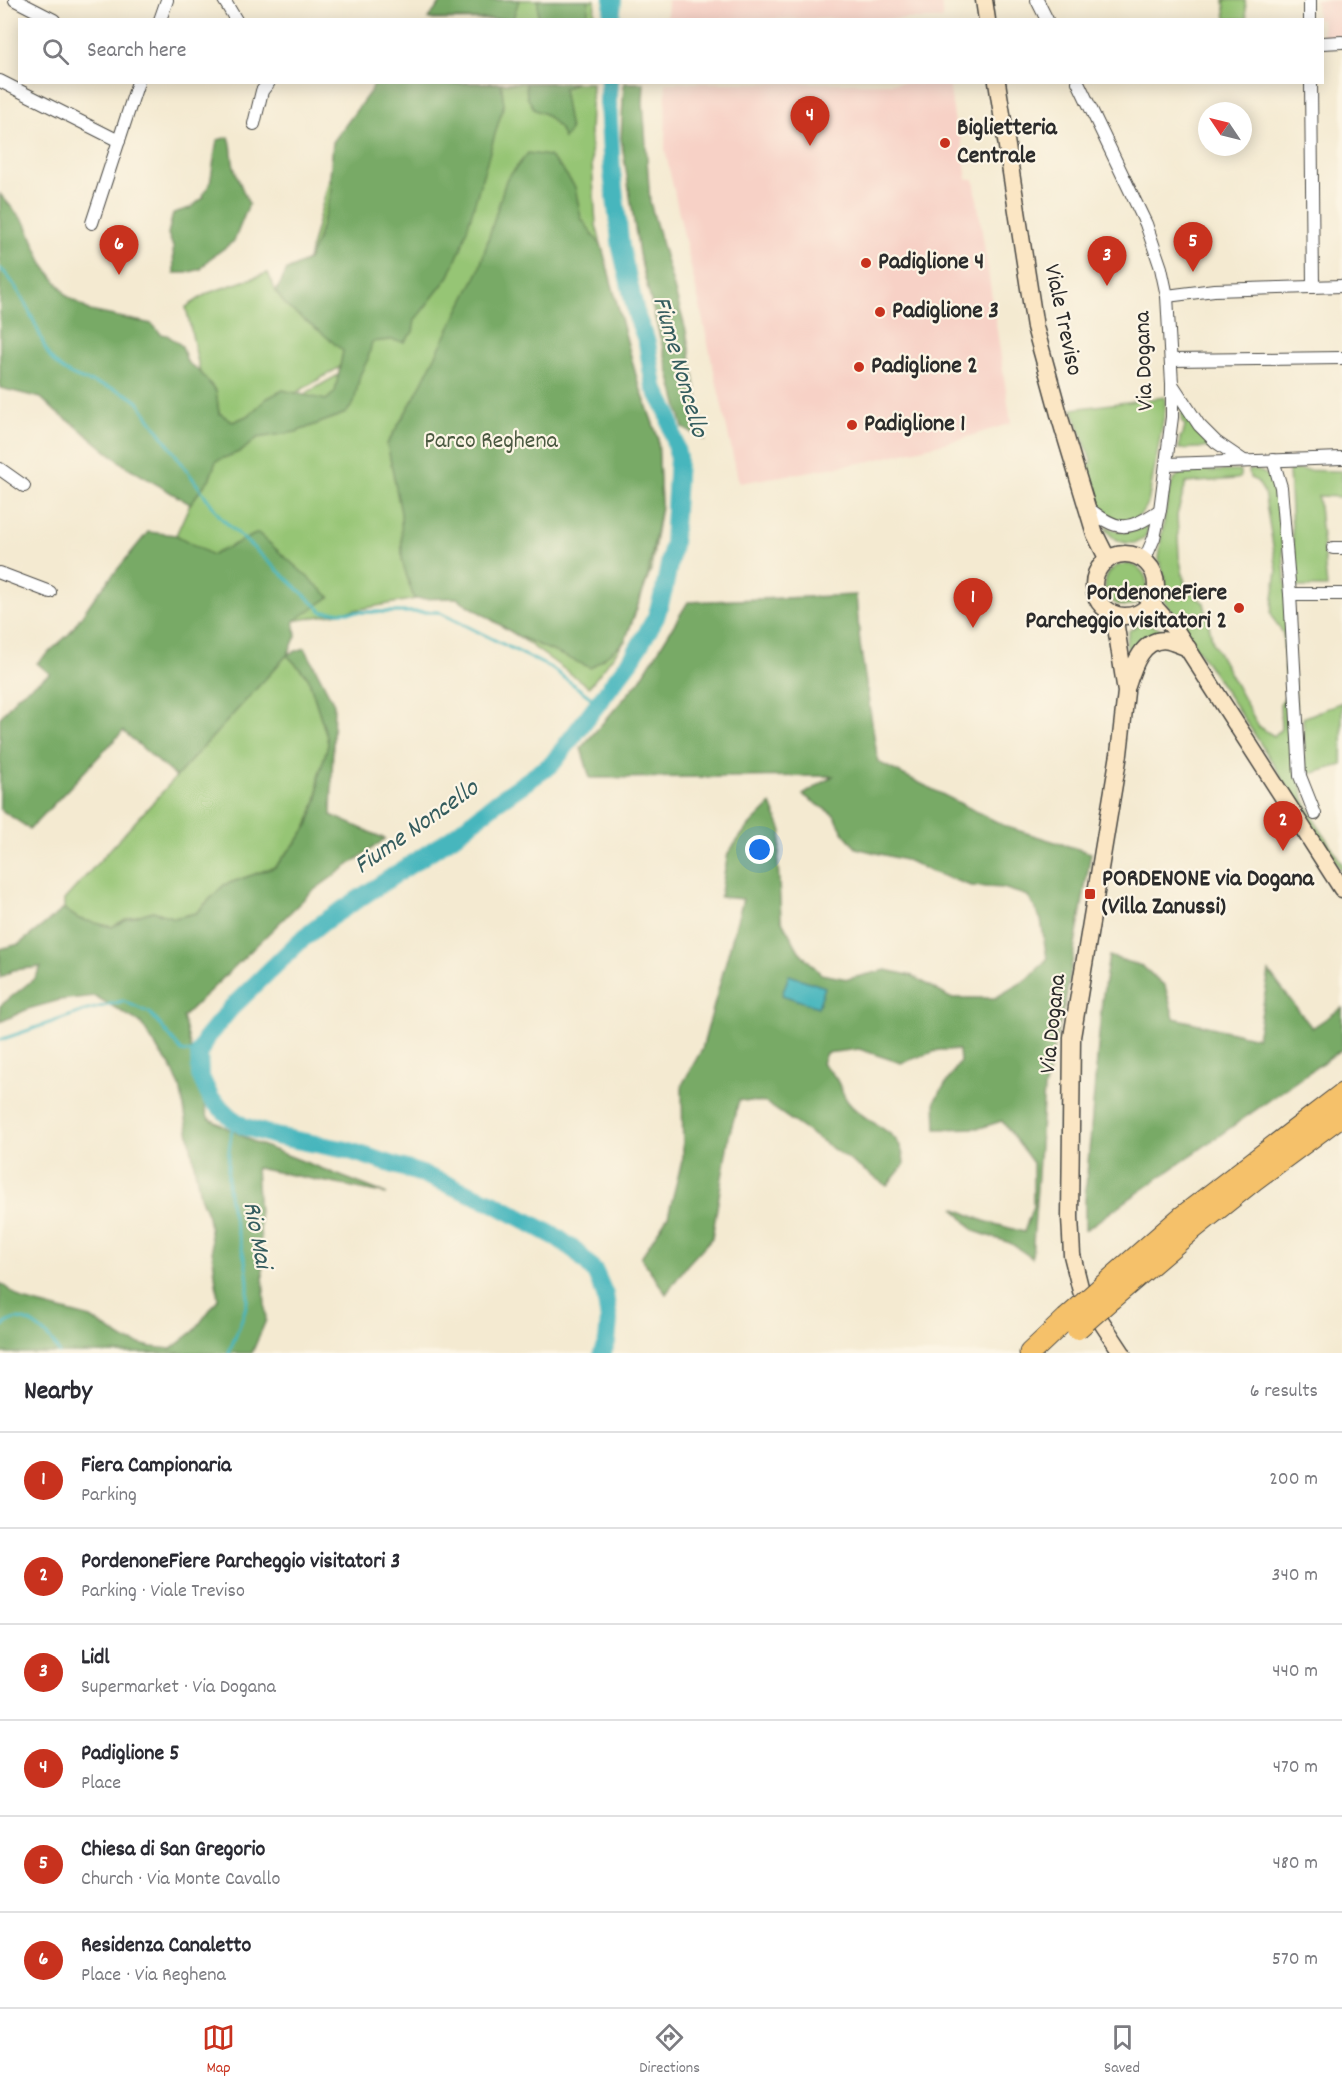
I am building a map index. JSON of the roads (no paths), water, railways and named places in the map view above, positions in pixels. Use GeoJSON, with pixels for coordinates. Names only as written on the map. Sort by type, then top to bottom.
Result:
{"type":"FeatureCollection","features":[{"type":"Feature","properties":{"kind":"highway"},"geometry":{"type":"LineString","coordinates":[[1030,1353],[1071,1324],[1107,1292],[1194,1228],[1337,1109]]}},
{"type":"Feature","properties":{"kind":"highway"},"geometry":{"type":"LineString","coordinates":[[1051,1353],[1071,1324]]}},
{"type":"Feature","properties":{"kind":"main road"},"geometry":{"type":"LineString","coordinates":[[984,0],[987,18]]}},
{"type":"Feature","properties":{"kind":"main road","name":"Viale Treviso"},"geometry":{"type":"LineString","coordinates":[[997,84],[1035,327],[1059,418],[1095,534],[1108,560]]}},
{"type":"Feature","properties":{"kind":"main road"},"geometry":{"type":"LineString","coordinates":[[1126,555],[1144,561],[1155,576],[1155,594],[1151,603],[1134,615],[1114,614],[1106,609],[1096,594],[1096,575],[1101,567],[1108,560],[1126,555]]}},
{"type":"Feature","properties":{"kind":"main road"},"geometry":{"type":"LineString","coordinates":[[1151,603],[1188,648],[1342,889]]}},
{"type":"Feature","properties":{"kind":"main road","name":"Via Dogana"},"geometry":{"type":"LineString","coordinates":[[1114,614],[1126,690]]}},
{"type":"Feature","properties":{"kind":"main road","name":"Via Dogana"},"geometry":{"type":"LineString","coordinates":[[1122,1353],[1081,1291],[1072,1255],[1070,1124],[1072,1037],[1119,754],[1126,690],[1133,667],[1142,650],[1156,641],[1167,640],[1188,648]]}},
{"type":"Feature","properties":{"kind":"street"},"geometry":{"type":"LineString","coordinates":[[15,0],[50,18]]}},
{"type":"Feature","properties":{"kind":"street"},"geometry":{"type":"LineString","coordinates":[[161,18],[167,0]]}},
{"type":"Feature","properties":{"kind":"street"},"geometry":{"type":"LineString","coordinates":[[224,0],[235,18]]}},
{"type":"Feature","properties":{"kind":"street"},"geometry":{"type":"LineString","coordinates":[[1037,0],[1046,18]]}},
{"type":"Feature","properties":{"kind":"street"},"geometry":{"type":"LineString","coordinates":[[1310,18],[1311,0]]}},
{"type":"Feature","properties":{"kind":"street"},"geometry":{"type":"LineString","coordinates":[[1324,43],[1342,42]]}},
{"type":"Feature","properties":{"kind":"street"},"geometry":{"type":"LineString","coordinates":[[0,81],[119,141]]}},
{"type":"Feature","properties":{"kind":"street"},"geometry":{"type":"LineString","coordinates":[[92,223],[137,84]]}},
{"type":"Feature","properties":{"kind":"street"},"geometry":{"type":"LineString","coordinates":[[254,124],[262,91],[267,84]]}},
{"type":"Feature","properties":{"kind":"street","name":"Via Dogana"},"geometry":{"type":"LineString","coordinates":[[1079,84],[1146,224],[1161,268],[1167,296],[1172,417],[1160,510],[1154,538],[1144,561]]}},
{"type":"Feature","properties":{"kind":"street"},"geometry":{"type":"LineString","coordinates":[[1311,84],[1313,287]]}},
{"type":"Feature","properties":{"kind":"street"},"geometry":{"type":"LineString","coordinates":[[1167,296],[1214,290],[1342,286]]}},
{"type":"Feature","properties":{"kind":"street"},"geometry":{"type":"LineString","coordinates":[[1171,360],[1342,358]]}},
{"type":"Feature","properties":{"kind":"street"},"geometry":{"type":"LineString","coordinates":[[1172,384],[1199,425],[1216,442],[1244,461]]}},
{"type":"Feature","properties":{"kind":"street"},"geometry":{"type":"LineString","coordinates":[[1167,464],[1342,459]]}},
{"type":"Feature","properties":{"kind":"street"},"geometry":{"type":"LineString","coordinates":[[1273,460],[1281,487],[1290,594],[1300,776],[1315,813]]}},
{"type":"Feature","properties":{"kind":"street"},"geometry":{"type":"LineString","coordinates":[[0,469],[24,486]]}},
{"type":"Feature","properties":{"kind":"street"},"geometry":{"type":"LineString","coordinates":[[1087,507],[1110,523],[1128,527],[1144,521],[1160,510]]}},
{"type":"Feature","properties":{"kind":"street"},"geometry":{"type":"LineString","coordinates":[[0,573],[50,592]]}},
{"type":"Feature","properties":{"kind":"street"},"geometry":{"type":"LineString","coordinates":[[1290,594],[1342,594]]}},
{"type":"Feature","properties":{"kind":"water"},"geometry":{"type":"Polygon","coordinates":[[[789,975],[825,987],[818,1007],[782,995],[789,975]]]}},
{"type":"Feature","properties":{"kind":"waterway","name":"Fiume Noncello"},"geometry":{"type":"LineString","coordinates":[[611,18],[613,0]]}},
{"type":"Feature","properties":{"kind":"waterway","name":"Fiume Noncello"},"geometry":{"type":"LineString","coordinates":[[602,1353],[607,1342],[609,1320],[605,1295],[595,1272],[577,1252],[558,1238],[493,1203],[422,1174],[347,1150],[275,1136],[243,1126],[211,1099],[200,1075],[199,1054],[206,1038],[231,1008],[300,941],[325,921],[454,836],[497,802],[552,764],[633,657],[656,617],[673,544],[678,458],[668,413],[654,387],[647,342],[637,317],[621,248],[612,172],[609,84]]}},
{"type":"Feature","properties":{"kind":"waterway"},"geometry":{"type":"LineString","coordinates":[[0,268],[23,299],[46,350],[55,363],[74,376],[118,390],[138,402],[221,518],[323,612],[438,612],[551,668],[598,703]]}},
{"type":"Feature","properties":{"kind":"waterway"},"geometry":{"type":"LineString","coordinates":[[0,1040],[84,1011],[123,1001],[150,1013],[182,1051],[199,1054]]}},
{"type":"Feature","properties":{"kind":"waterway","name":"Rio Mai"},"geometry":{"type":"LineString","coordinates":[[229,1353],[248,1295],[244,1255],[228,1192],[228,1161],[234,1120]]}},
{"type":"Feature","properties":{"kind":"waterway","name":"Rio Mai"},"geometry":{"type":"LineString","coordinates":[[0,1328],[15,1319],[29,1322],[47,1336],[59,1353]]}},
{"type":"Feature","properties":{"kind":"place","name":"Biglietteria Centrale"},"geometry":{"type":"Point","coordinates":[945,143]}},
{"type":"Feature","properties":{"kind":"place","name":"Padiglione 5"},"geometry":{"type":"Point","coordinates":[810,146]}},
{"type":"Feature","properties":{"kind":"place","name":"Padiglione 4"},"geometry":{"type":"Point","coordinates":[866,263]}},
{"type":"Feature","properties":{"kind":"place","name":"Chiesa di San Gregorio"},"geometry":{"type":"Point","coordinates":[1193,272]}},
{"type":"Feature","properties":{"kind":"place","name":"Residenza Canaletto"},"geometry":{"type":"Point","coordinates":[119,275]}},
{"type":"Feature","properties":{"kind":"place","name":"Lidl"},"geometry":{"type":"Point","coordinates":[1107,286]}},
{"type":"Feature","properties":{"kind":"place","name":"Padiglione 3"},"geometry":{"type":"Point","coordinates":[880,312]}},
{"type":"Feature","properties":{"kind":"place","name":"Padiglione 2"},"geometry":{"type":"Point","coordinates":[859,367]}},
{"type":"Feature","properties":{"kind":"place","name":"Padiglione 1"},"geometry":{"type":"Point","coordinates":[852,425]}},
{"type":"Feature","properties":{"kind":"place","name":"PordenoneFiere Parcheggio visitatori 2"},"geometry":{"type":"Point","coordinates":[1239,608]}},
{"type":"Feature","properties":{"kind":"place","name":"Fiera Campionaria"},"geometry":{"type":"Point","coordinates":[973,628]}},
{"type":"Feature","properties":{"kind":"place","name":"PordenoneFiere Parcheggio visitatori 3"},"geometry":{"type":"Point","coordinates":[1283,851]}},
{"type":"Feature","properties":{"kind":"place","name":"PORDENONE via Dogana (Villa Zanussi)"},"geometry":{"type":"Point","coordinates":[1090,894]}},
{"type":"Feature","properties":{"kind":"park label","name":"Parco Reghena"},"geometry":{"type":"Point","coordinates":[491,442]}}]}
